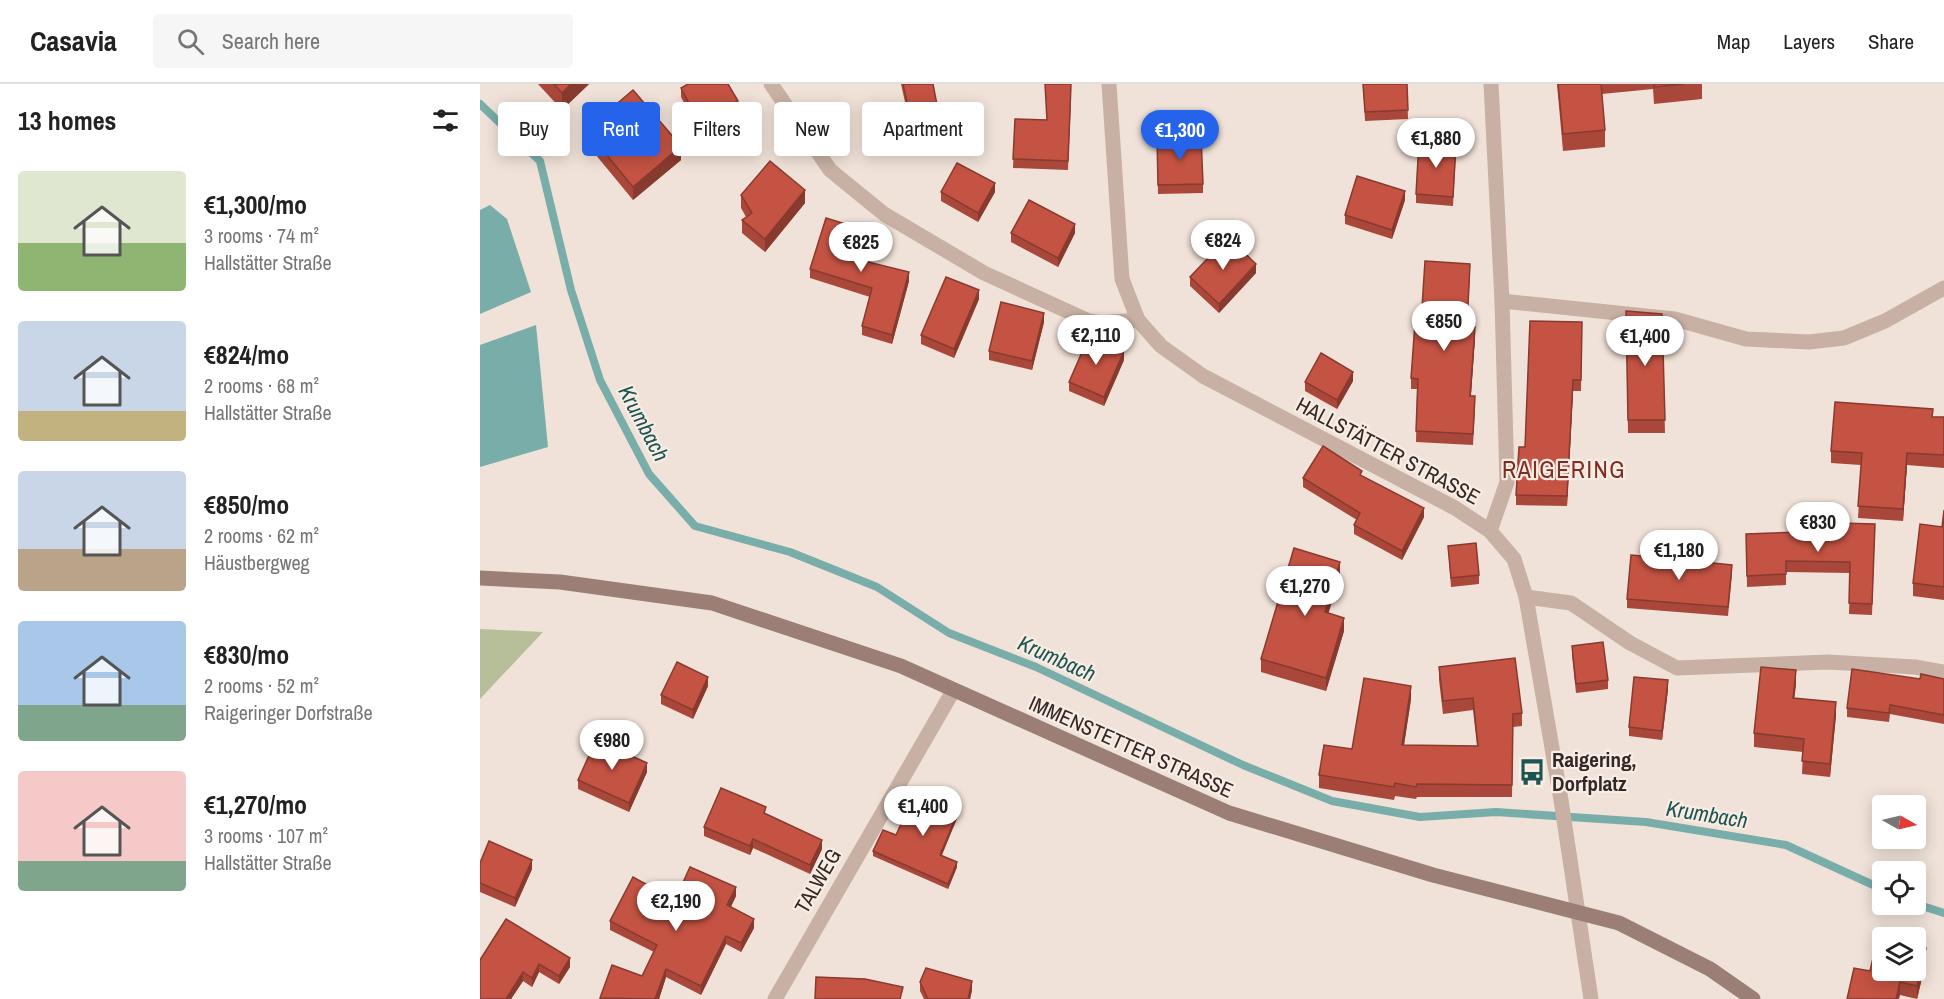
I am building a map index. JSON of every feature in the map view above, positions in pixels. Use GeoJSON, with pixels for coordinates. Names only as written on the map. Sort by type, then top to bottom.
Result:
{"type":"FeatureCollection","features":[{"type":"Feature","properties":{"kind":"main road","name":"IMMENSTETTER STRASSE"},"geometry":{"type":"LineString","coordinates":[[480,578],[560,582],[712,603],[901,666],[1229,813],[1433,875],[1619,923],[1710,969],[1753,999]]}},
{"type":"Feature","properties":{"kind":"street"},"geometry":{"type":"LineString","coordinates":[[771,84],[830,170],[884,214],[984,273],[1089,321],[1101,323],[1138,320]]}},
{"type":"Feature","properties":{"kind":"street","name":"HALLSTÄTTER STRASSE"},"geometry":{"type":"LineString","coordinates":[[1110,84],[1122,279],[1138,320],[1161,346],[1203,376],[1455,508],[1490,531],[1514,559],[1526,597],[1561,800],[1591,999]]}},
{"type":"Feature","properties":{"kind":"street"},"geometry":{"type":"LineString","coordinates":[[1490,531],[1507,482],[1502,301],[1491,84]]}},
{"type":"Feature","properties":{"kind":"street"},"geometry":{"type":"LineString","coordinates":[[1502,301],[1675,319],[1746,339],[1809,342],[1844,338],[1885,321],[1944,288]]}},
{"type":"Feature","properties":{"kind":"street"},"geometry":{"type":"LineString","coordinates":[[1526,597],[1571,603],[1630,643],[1677,668],[1828,662],[1915,667],[1944,672]]}},
{"type":"Feature","properties":{"kind":"street","name":"TALWEG"},"geometry":{"type":"LineString","coordinates":[[775,999],[953,691]]}},
{"type":"Feature","properties":{"kind":"green space"},"geometry":{"type":"Polygon","coordinates":[[[480,629],[543,632],[480,699],[480,629]]]}},
{"type":"Feature","properties":{"kind":"water"},"geometry":{"type":"Polygon","coordinates":[[[490,205],[507,219],[531,292],[480,314],[480,210],[490,205]]]}},
{"type":"Feature","properties":{"kind":"water"},"geometry":{"type":"Polygon","coordinates":[[[536,325],[548,447],[480,467],[480,345],[536,325]]]}},
{"type":"Feature","properties":{"kind":"building"},"geometry":{"type":"Polygon","coordinates":[[[554,84],[571,84],[562,93],[554,84]]]}},
{"type":"Feature","properties":{"kind":"building"},"geometry":{"type":"Polygon","coordinates":[[[688,84],[728,84],[738,101],[688,102],[681,88],[688,84]]]}},
{"type":"Feature","properties":{"kind":"building"},"geometry":{"type":"Polygon","coordinates":[[[903,84],[933,84],[936,102],[907,102],[903,84]]]}},
{"type":"Feature","properties":{"kind":"building"},"geometry":{"type":"Polygon","coordinates":[[[1045,84],[1071,84],[1068,161],[1013,159],[1015,119],[1047,120],[1045,84]]]}},
{"type":"Feature","properties":{"kind":"building"},"geometry":{"type":"Polygon","coordinates":[[[1363,84],[1407,84],[1408,110],[1365,112],[1363,84]]]}},
{"type":"Feature","properties":{"kind":"building"},"geometry":{"type":"Polygon","coordinates":[[[1558,84],[1601,84],[1605,130],[1563,134],[1558,84]]]}},
{"type":"Feature","properties":{"kind":"building"},"geometry":{"type":"Polygon","coordinates":[[[1654,84],[1685,84],[1654,87],[1654,84]]]}},
{"type":"Feature","properties":{"kind":"building"},"geometry":{"type":"Polygon","coordinates":[[[633,90],[643,102],[619,102],[633,90]]]}},
{"type":"Feature","properties":{"kind":"building"},"geometry":{"type":"Polygon","coordinates":[[[660,122],[672,136],[672,154],[633,187],[607,156],[660,156],[660,122]]]}},
{"type":"Feature","properties":{"kind":"building"},"geometry":{"type":"Polygon","coordinates":[[[1201,136],[1203,184],[1158,185],[1157,138],[1201,136]]]}},
{"type":"Feature","properties":{"kind":"building"},"geometry":{"type":"Polygon","coordinates":[[[1419,141],[1456,143],[1453,197],[1416,194],[1419,141]]]}},
{"type":"Feature","properties":{"kind":"building"},"geometry":{"type":"Polygon","coordinates":[[[770,161],[805,190],[765,239],[742,220],[752,213],[741,195],[770,161]]]}},
{"type":"Feature","properties":{"kind":"building"},"geometry":{"type":"Polygon","coordinates":[[[957,163],[995,183],[978,213],[941,192],[957,163]]]}},
{"type":"Feature","properties":{"kind":"building"},"geometry":{"type":"Polygon","coordinates":[[[1357,176],[1405,191],[1392,230],[1345,215],[1357,176]]]}},
{"type":"Feature","properties":{"kind":"building"},"geometry":{"type":"Polygon","coordinates":[[[1029,200],[1075,224],[1058,258],[1011,233],[1029,200]]]}},
{"type":"Feature","properties":{"kind":"building"},"geometry":{"type":"Polygon","coordinates":[[[826,218],[865,230],[856,259],[909,272],[892,335],[862,326],[872,288],[810,269],[826,218]]]}},
{"type":"Feature","properties":{"kind":"building"},"geometry":{"type":"Polygon","coordinates":[[[1228,237],[1256,264],[1219,304],[1190,277],[1228,237]]]}},
{"type":"Feature","properties":{"kind":"building"},"geometry":{"type":"Polygon","coordinates":[[[1425,261],[1470,264],[1467,326],[1475,327],[1470,396],[1475,396],[1473,434],[1416,431],[1418,379],[1411,378],[1415,323],[1421,323],[1425,261]]]}},
{"type":"Feature","properties":{"kind":"building"},"geometry":{"type":"Polygon","coordinates":[[[946,277],[979,290],[954,349],[921,335],[946,277]]]}},
{"type":"Feature","properties":{"kind":"building"},"geometry":{"type":"Polygon","coordinates":[[[1001,302],[1044,313],[1032,361],[989,351],[1001,302]]]}},
{"type":"Feature","properties":{"kind":"building"},"geometry":{"type":"Polygon","coordinates":[[[1626,311],[1662,314],[1665,420],[1628,420],[1626,311]]]}},
{"type":"Feature","properties":{"kind":"building"},"geometry":{"type":"Polygon","coordinates":[[[1530,321],[1582,322],[1581,380],[1573,380],[1567,496],[1516,495],[1519,447],[1525,447],[1530,321]]]}},
{"type":"Feature","properties":{"kind":"building"},"geometry":{"type":"Polygon","coordinates":[[[1089,336],[1124,351],[1104,397],[1069,382],[1089,336]]]}},
{"type":"Feature","properties":{"kind":"building"},"geometry":{"type":"Polygon","coordinates":[[[1321,353],[1353,372],[1337,400],[1305,382],[1321,353]]]}},
{"type":"Feature","properties":{"kind":"building"},"geometry":{"type":"Polygon","coordinates":[[[1835,402],[1933,409],[1932,417],[1944,417],[1944,455],[1907,453],[1903,509],[1858,506],[1862,453],[1831,451],[1835,402]]]}},
{"type":"Feature","properties":{"kind":"building"},"geometry":{"type":"Polygon","coordinates":[[[1323,446],[1362,471],[1360,475],[1424,508],[1402,551],[1354,525],[1360,513],[1303,478],[1323,446]]]}},
{"type":"Feature","properties":{"kind":"building"},"geometry":{"type":"Polygon","coordinates":[[[1944,510],[1944,587],[1913,583],[1920,524],[1942,527],[1944,510]]]}},
{"type":"Feature","properties":{"kind":"building"},"geometry":{"type":"Polygon","coordinates":[[[1801,522],[1875,524],[1872,604],[1849,603],[1850,562],[1786,561],[1786,574],[1747,576],[1746,534],[1801,532],[1801,522]]]}},
{"type":"Feature","properties":{"kind":"building"},"geometry":{"type":"Polygon","coordinates":[[[1476,543],[1479,575],[1451,578],[1448,546],[1476,543]]]}},
{"type":"Feature","properties":{"kind":"building"},"geometry":{"type":"Polygon","coordinates":[[[1294,548],[1340,562],[1325,612],[1344,618],[1326,678],[1261,659],[1294,548]]]}},
{"type":"Feature","properties":{"kind":"building"},"geometry":{"type":"Polygon","coordinates":[[[1631,555],[1732,565],[1728,607],[1627,599],[1631,555]]]}},
{"type":"Feature","properties":{"kind":"building"},"geometry":{"type":"Polygon","coordinates":[[[1603,642],[1608,680],[1576,684],[1572,646],[1603,642]]]}},
{"type":"Feature","properties":{"kind":"building"},"geometry":{"type":"Polygon","coordinates":[[[1515,658],[1522,713],[1513,714],[1512,785],[1417,784],[1416,787],[1395,783],[1394,787],[1319,775],[1324,745],[1352,749],[1364,678],[1411,686],[1402,745],[1478,746],[1473,698],[1443,701],[1439,667],[1515,658]]]}},
{"type":"Feature","properties":{"kind":"building"},"geometry":{"type":"Polygon","coordinates":[[[677,662],[708,677],[693,710],[661,695],[677,662]]]}},
{"type":"Feature","properties":{"kind":"building"},"geometry":{"type":"Polygon","coordinates":[[[1761,667],[1796,670],[1793,698],[1836,702],[1830,764],[1802,761],[1804,739],[1754,733],[1761,667]]]}},
{"type":"Feature","properties":{"kind":"building"},"geometry":{"type":"Polygon","coordinates":[[[1852,669],[1920,679],[1921,674],[1944,679],[1944,715],[1890,705],[1889,713],[1847,708],[1852,669]]]}},
{"type":"Feature","properties":{"kind":"building"},"geometry":{"type":"Polygon","coordinates":[[[1634,677],[1668,680],[1662,731],[1629,727],[1634,677]]]}},
{"type":"Feature","properties":{"kind":"building"},"geometry":{"type":"Polygon","coordinates":[[[596,740],[647,763],[629,803],[578,780],[596,740]]]}},
{"type":"Feature","properties":{"kind":"building"},"geometry":{"type":"Polygon","coordinates":[[[721,788],[766,807],[764,813],[822,840],[810,865],[753,839],[750,846],[704,827],[721,788]]]}},
{"type":"Feature","properties":{"kind":"building"},"geometry":{"type":"Polygon","coordinates":[[[917,789],[960,807],[940,855],[957,862],[948,884],[873,851],[883,830],[896,835],[917,789]]]}},
{"type":"Feature","properties":{"kind":"building"},"geometry":{"type":"Polygon","coordinates":[[[489,841],[532,860],[515,898],[480,883],[480,863],[489,841]]]}},
{"type":"Feature","properties":{"kind":"building"},"geometry":{"type":"Polygon","coordinates":[[[690,867],[736,887],[727,905],[754,919],[741,943],[726,936],[701,986],[666,969],[655,999],[600,998],[612,965],[642,976],[657,945],[610,921],[633,877],[675,900],[690,867]]]}},
{"type":"Feature","properties":{"kind":"building"},"geometry":{"type":"Polygon","coordinates":[[[506,919],[570,958],[559,976],[539,964],[532,978],[523,972],[506,999],[480,999],[480,960],[506,919]]]}},
{"type":"Feature","properties":{"kind":"building"},"geometry":{"type":"Polygon","coordinates":[[[1872,962],[1872,981],[1918,981],[1917,986],[1900,982],[1896,999],[1847,999],[1854,968],[1870,971],[1872,962]]]}},
{"type":"Feature","properties":{"kind":"building"},"geometry":{"type":"Polygon","coordinates":[[[926,968],[972,981],[968,999],[928,999],[920,982],[926,968]]]}},
{"type":"Feature","properties":{"kind":"building"},"geometry":{"type":"Polygon","coordinates":[[[816,977],[865,979],[903,987],[900,999],[815,999],[816,977]]]}},
{"type":"Feature","properties":{"kind":"waterway","name":"Krumbach"},"geometry":{"type":"LineString","coordinates":[[480,104],[540,161],[571,290],[600,380],[649,474],[695,526],[790,552],[877,587],[949,633],[1036,667],[1243,765],[1332,801],[1420,817],[1496,812],[1646,822],[1786,845],[1872,884]]}},
{"type":"Feature","properties":{"kind":"waterway","name":"Krumbach"},"geometry":{"type":"LineString","coordinates":[[1926,907],[1944,913]]}},
{"type":"Feature","properties":{"kind":"place","name":"Raigering, Dorfplatz"},"geometry":{"type":"Point","coordinates":[1532,772]}},
{"type":"Feature","properties":{"kind":"district","name":"RAIGERING"},"geometry":{"type":"Point","coordinates":[1564,470]}}]}
